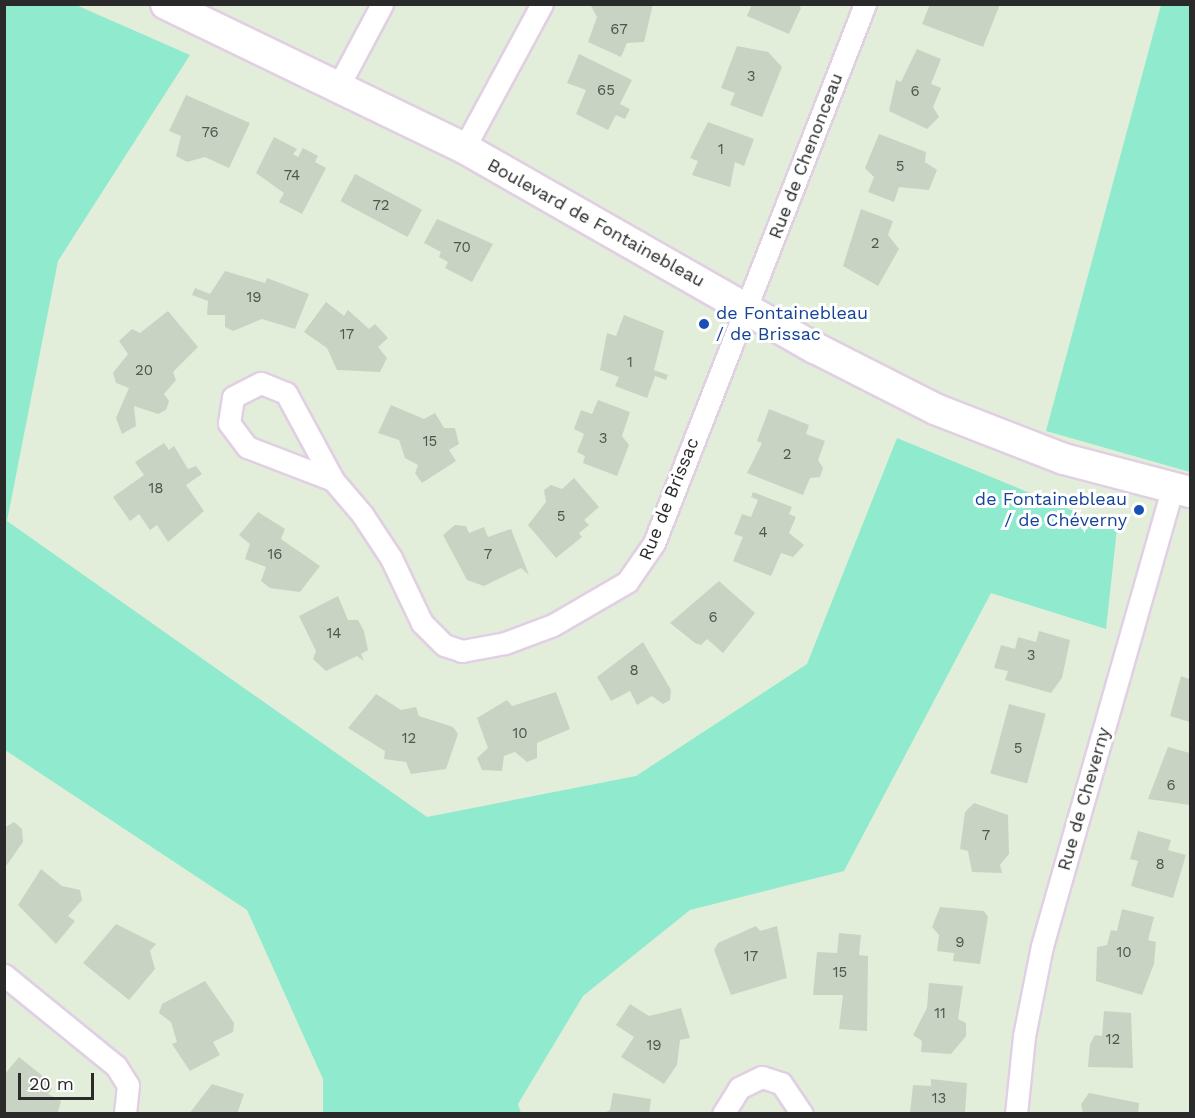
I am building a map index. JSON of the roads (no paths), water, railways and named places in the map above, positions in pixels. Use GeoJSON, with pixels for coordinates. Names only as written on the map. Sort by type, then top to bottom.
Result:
{"type":"FeatureCollection","features":[{"type":"Feature","properties":{"kind":"street","name":"Boulevard de Fontainebleau"},"geometry":{"type":"LineString","coordinates":[[166,4],[339,85],[464,148],[745,307],[981,431],[1181,490]]}},
{"type":"Feature","properties":{"kind":"street"},"geometry":{"type":"LineString","coordinates":[[339,85],[382,4]]}},
{"type":"Feature","properties":{"kind":"street"},"geometry":{"type":"LineString","coordinates":[[464,148],[542,4]]}},
{"type":"Feature","properties":{"kind":"street","name":"Rue de Chenonceau"},"geometry":{"type":"LineString","coordinates":[[745,307],[864,4]]}},
{"type":"Feature","properties":{"kind":"street","name":"Rue de Brissac"},"geometry":{"type":"LineString","coordinates":[[333,480],[247,447],[229,423],[233,397],[261,383],[286,393],[333,480],[368,522],[422,623],[444,645],[481,650],[553,625],[608,596],[645,561],[745,307]]}},
{"type":"Feature","properties":{"kind":"street","name":"Rue de Cheverny"},"geometry":{"type":"LineString","coordinates":[[1016,1113],[1024,1036],[1042,946],[1181,490]]}},
{"type":"Feature","properties":{"kind":"street"},"geometry":{"type":"LineString","coordinates":[[4,975],[116,1066],[128,1085],[124,1113]]}},
{"type":"Feature","properties":{"kind":"street"},"geometry":{"type":"LineString","coordinates":[[723,1113],[739,1088],[762,1077],[781,1083],[802,1113]]}},
{"type":"Feature","properties":{"kind":"place","name":"de Fontainebleau / de Brissac"},"geometry":{"type":"Point","coordinates":[704,324]}},
{"type":"Feature","properties":{"kind":"place","name":"de Fontainebleau / de Chéverny"},"geometry":{"type":"Point","coordinates":[1139,510]}}]}
